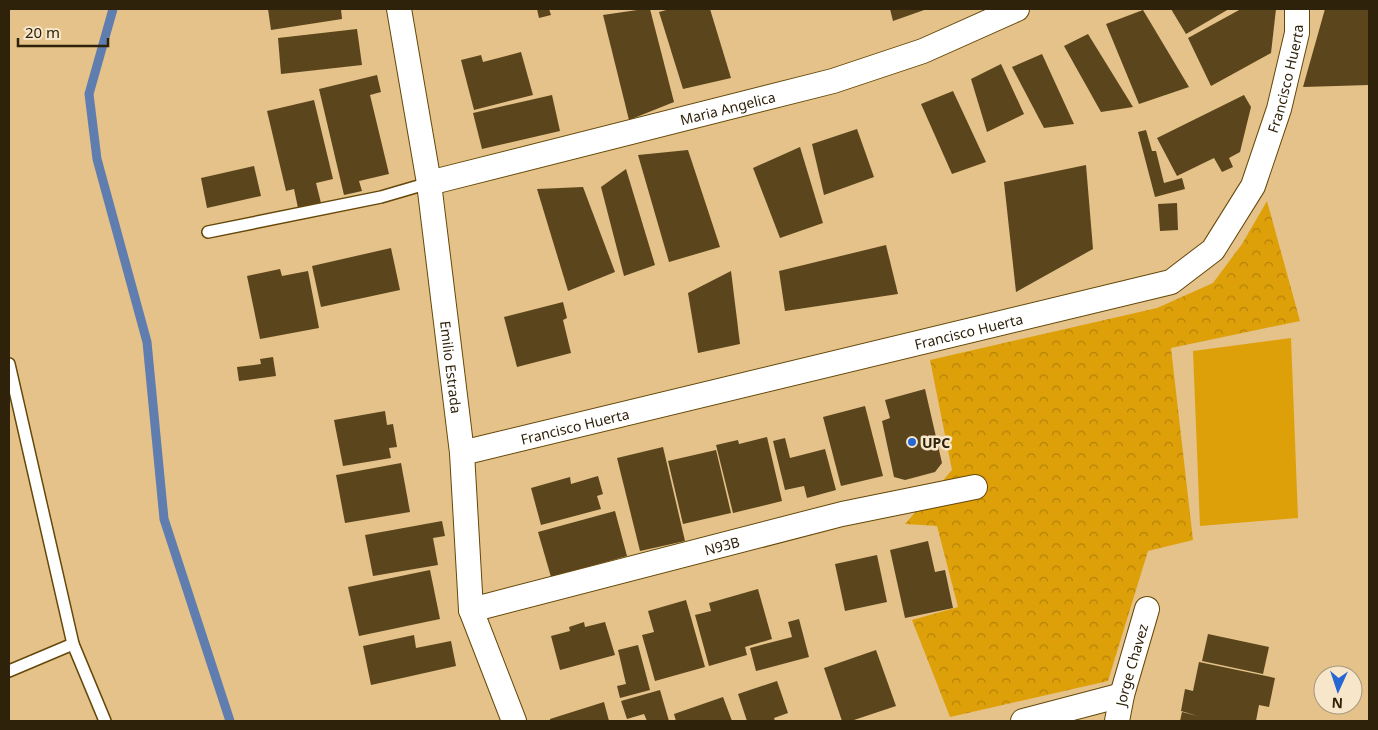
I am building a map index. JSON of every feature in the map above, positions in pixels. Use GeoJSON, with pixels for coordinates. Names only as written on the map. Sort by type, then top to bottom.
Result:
{"type":"FeatureCollection","features":[{"type":"Feature","properties":{"kind":"street","name":"Emilio Estrada"},"geometry":{"type":"LineString","coordinates":[[399,9],[429,183],[462,453],[471,610],[514,721]]}},
{"type":"Feature","properties":{"kind":"street","name":"Maria Angelica"},"geometry":{"type":"LineString","coordinates":[[429,183],[833,81],[924,52],[1017,9]]}},
{"type":"Feature","properties":{"kind":"street","name":"Francisco Huerta"},"geometry":{"type":"LineString","coordinates":[[462,453],[1171,282],[1213,250],[1253,186],[1279,109],[1297,33],[1297,9]]}},
{"type":"Feature","properties":{"kind":"street","name":"N93B"},"geometry":{"type":"LineString","coordinates":[[471,610],[842,514],[975,487]]}},
{"type":"Feature","properties":{"kind":"street","name":"Jorge Chavez"},"geometry":{"type":"LineString","coordinates":[[1117,721],[1122,695],[1147,609]]}},
{"type":"Feature","properties":{"kind":"street"},"geometry":{"type":"LineString","coordinates":[[1023,721],[1122,695]]}},
{"type":"Feature","properties":{"kind":"lane"},"geometry":{"type":"LineString","coordinates":[[208,232],[381,197],[429,183]]}},
{"type":"Feature","properties":{"kind":"lane"},"geometry":{"type":"LineString","coordinates":[[9,364],[73,644],[105,721]]}},
{"type":"Feature","properties":{"kind":"lane"},"geometry":{"type":"LineString","coordinates":[[9,671],[73,644]]}},
{"type":"Feature","properties":{"kind":"green space"},"geometry":{"type":"Polygon","coordinates":[[[1267,201],[1300,321],[1171,348],[1193,540],[1148,551],[1108,681],[950,717],[912,620],[958,607],[937,526],[905,524],[952,470],[930,360],[1157,308],[1213,283],[1242,244],[1267,201]]]}},
{"type":"Feature","properties":{"kind":"green space"},"geometry":{"type":"Polygon","coordinates":[[[1291,338],[1298,518],[1200,526],[1193,351],[1291,338]]]}},
{"type":"Feature","properties":{"kind":"building"},"geometry":{"type":"Polygon","coordinates":[[[268,9],[341,9],[342,19],[271,30],[268,9]]]}},
{"type":"Feature","properties":{"kind":"building"},"geometry":{"type":"Polygon","coordinates":[[[537,9],[549,9],[551,15],[539,18],[537,9]]]}},
{"type":"Feature","properties":{"kind":"building"},"geometry":{"type":"Polygon","coordinates":[[[650,9],[674,102],[629,120],[603,15],[650,9]]]}},
{"type":"Feature","properties":{"kind":"building"},"geometry":{"type":"Polygon","coordinates":[[[670,9],[710,9],[731,78],[683,89],[659,12],[670,9]]]}},
{"type":"Feature","properties":{"kind":"building"},"geometry":{"type":"Polygon","coordinates":[[[890,9],[927,9],[893,21],[890,9]]]}},
{"type":"Feature","properties":{"kind":"building"},"geometry":{"type":"Polygon","coordinates":[[[1171,9],[1229,9],[1186,34],[1171,9]]]}},
{"type":"Feature","properties":{"kind":"building"},"geometry":{"type":"Polygon","coordinates":[[[1241,9],[1276,9],[1271,53],[1211,86],[1188,38],[1241,9]]]}},
{"type":"Feature","properties":{"kind":"building"},"geometry":{"type":"Polygon","coordinates":[[[1325,9],[1369,9],[1369,85],[1303,87],[1325,9]]]}},
{"type":"Feature","properties":{"kind":"building"},"geometry":{"type":"Polygon","coordinates":[[[1143,10],[1189,87],[1139,104],[1106,24],[1143,10]]]}},
{"type":"Feature","properties":{"kind":"building"},"geometry":{"type":"Polygon","coordinates":[[[357,29],[362,65],[281,74],[278,38],[357,29]]]}},
{"type":"Feature","properties":{"kind":"building"},"geometry":{"type":"Polygon","coordinates":[[[1088,34],[1133,107],[1101,112],[1064,46],[1088,34]]]}},
{"type":"Feature","properties":{"kind":"building"},"geometry":{"type":"Polygon","coordinates":[[[521,52],[533,95],[474,110],[461,60],[481,55],[483,62],[521,52]]]}},
{"type":"Feature","properties":{"kind":"building"},"geometry":{"type":"Polygon","coordinates":[[[1042,54],[1074,124],[1044,128],[1012,67],[1042,54]]]}},
{"type":"Feature","properties":{"kind":"building"},"geometry":{"type":"Polygon","coordinates":[[[1001,64],[1024,114],[987,132],[971,79],[1001,64]]]}},
{"type":"Feature","properties":{"kind":"building"},"geometry":{"type":"Polygon","coordinates":[[[377,75],[381,92],[370,95],[389,174],[359,181],[362,191],[344,195],[319,89],[377,75]]]}},
{"type":"Feature","properties":{"kind":"building"},"geometry":{"type":"Polygon","coordinates":[[[953,91],[986,162],[952,174],[921,104],[953,91]]]}},
{"type":"Feature","properties":{"kind":"building"},"geometry":{"type":"Polygon","coordinates":[[[552,95],[560,131],[482,149],[473,113],[552,95]]]}},
{"type":"Feature","properties":{"kind":"building"},"geometry":{"type":"Polygon","coordinates":[[[1244,95],[1251,107],[1240,152],[1229,158],[1233,167],[1222,172],[1214,158],[1177,176],[1157,138],[1244,95]]]}},
{"type":"Feature","properties":{"kind":"building"},"geometry":{"type":"Polygon","coordinates":[[[314,100],[333,179],[316,183],[321,203],[298,208],[294,189],[286,191],[267,111],[314,100]]]}},
{"type":"Feature","properties":{"kind":"building"},"geometry":{"type":"Polygon","coordinates":[[[857,129],[874,177],[824,195],[812,144],[857,129]]]}},
{"type":"Feature","properties":{"kind":"building"},"geometry":{"type":"Polygon","coordinates":[[[1146,130],[1152,151],[1156,151],[1164,183],[1182,178],[1185,189],[1155,197],[1138,132],[1146,130]]]}},
{"type":"Feature","properties":{"kind":"building"},"geometry":{"type":"Polygon","coordinates":[[[800,147],[823,223],[780,238],[753,168],[800,147]]]}},
{"type":"Feature","properties":{"kind":"building"},"geometry":{"type":"Polygon","coordinates":[[[688,150],[720,247],[669,262],[638,155],[688,150]]]}},
{"type":"Feature","properties":{"kind":"building"},"geometry":{"type":"Polygon","coordinates":[[[1086,165],[1093,249],[1016,292],[1004,182],[1086,165]]]}},
{"type":"Feature","properties":{"kind":"building"},"geometry":{"type":"Polygon","coordinates":[[[254,166],[261,196],[207,208],[201,178],[254,166]]]}},
{"type":"Feature","properties":{"kind":"building"},"geometry":{"type":"Polygon","coordinates":[[[626,169],[655,265],[624,276],[601,187],[626,169]]]}},
{"type":"Feature","properties":{"kind":"building"},"geometry":{"type":"Polygon","coordinates":[[[583,187],[615,272],[568,291],[537,189],[583,187]]]}},
{"type":"Feature","properties":{"kind":"building"},"geometry":{"type":"Polygon","coordinates":[[[1177,203],[1178,230],[1160,231],[1158,204],[1177,203]]]}},
{"type":"Feature","properties":{"kind":"building"},"geometry":{"type":"Polygon","coordinates":[[[886,245],[898,294],[785,311],[779,271],[886,245]]]}},
{"type":"Feature","properties":{"kind":"building"},"geometry":{"type":"Polygon","coordinates":[[[391,248],[400,290],[321,307],[312,266],[391,248]]]}},
{"type":"Feature","properties":{"kind":"building"},"geometry":{"type":"Polygon","coordinates":[[[280,269],[282,276],[308,271],[319,328],[260,339],[247,276],[280,269]]]}},
{"type":"Feature","properties":{"kind":"building"},"geometry":{"type":"Polygon","coordinates":[[[731,271],[740,344],[698,353],[688,293],[731,271]]]}},
{"type":"Feature","properties":{"kind":"building"},"geometry":{"type":"Polygon","coordinates":[[[563,302],[567,318],[563,320],[571,353],[517,367],[504,317],[563,302]]]}},
{"type":"Feature","properties":{"kind":"building"},"geometry":{"type":"Polygon","coordinates":[[[273,357],[276,376],[239,381],[237,367],[261,364],[260,359],[273,357]]]}},
{"type":"Feature","properties":{"kind":"building","name":"UPC"},"geometry":{"type":"Polygon","coordinates":[[[925,389],[942,463],[935,472],[905,480],[894,477],[882,421],[890,418],[885,400],[925,389]]]}},
{"type":"Feature","properties":{"kind":"building"},"geometry":{"type":"Polygon","coordinates":[[[865,406],[883,476],[841,486],[823,417],[865,406]]]}},
{"type":"Feature","properties":{"kind":"building"},"geometry":{"type":"Polygon","coordinates":[[[385,411],[387,425],[393,424],[397,447],[389,448],[391,458],[343,466],[334,420],[385,411]]]}},
{"type":"Feature","properties":{"kind":"building"},"geometry":{"type":"Polygon","coordinates":[[[767,437],[782,501],[733,513],[716,445],[738,440],[739,444],[767,437]]]}},
{"type":"Feature","properties":{"kind":"building"},"geometry":{"type":"Polygon","coordinates":[[[785,438],[790,458],[825,449],[836,490],[807,498],[804,486],[785,490],[773,441],[785,438]]]}},
{"type":"Feature","properties":{"kind":"building"},"geometry":{"type":"Polygon","coordinates":[[[663,447],[685,541],[640,551],[617,458],[663,447]]]}},
{"type":"Feature","properties":{"kind":"building"},"geometry":{"type":"Polygon","coordinates":[[[716,450],[731,513],[683,524],[668,461],[716,450]]]}},
{"type":"Feature","properties":{"kind":"building"},"geometry":{"type":"Polygon","coordinates":[[[401,463],[410,512],[345,523],[336,475],[401,463]]]}},
{"type":"Feature","properties":{"kind":"building"},"geometry":{"type":"Polygon","coordinates":[[[598,476],[603,494],[597,496],[601,509],[541,525],[531,488],[570,477],[571,484],[598,476]]]}},
{"type":"Feature","properties":{"kind":"building"},"geometry":{"type":"Polygon","coordinates":[[[615,511],[627,556],[551,577],[538,532],[615,511]]]}},
{"type":"Feature","properties":{"kind":"building"},"geometry":{"type":"Polygon","coordinates":[[[442,521],[445,536],[433,538],[438,565],[373,576],[365,535],[442,521]]]}},
{"type":"Feature","properties":{"kind":"building"},"geometry":{"type":"Polygon","coordinates":[[[928,541],[935,572],[945,570],[953,608],[905,618],[890,550],[928,541]]]}},
{"type":"Feature","properties":{"kind":"building"},"geometry":{"type":"Polygon","coordinates":[[[877,555],[887,602],[845,611],[835,564],[877,555]]]}},
{"type":"Feature","properties":{"kind":"building"},"geometry":{"type":"Polygon","coordinates":[[[430,570],[440,619],[359,636],[348,587],[430,570]]]}},
{"type":"Feature","properties":{"kind":"building"},"geometry":{"type":"Polygon","coordinates":[[[758,589],[772,639],[745,647],[747,655],[709,666],[695,615],[711,611],[709,603],[758,589]]]}},
{"type":"Feature","properties":{"kind":"building"},"geometry":{"type":"Polygon","coordinates":[[[686,600],[705,667],[655,681],[642,635],[654,632],[648,611],[686,600]]]}},
{"type":"Feature","properties":{"kind":"building"},"geometry":{"type":"Polygon","coordinates":[[[799,619],[809,657],[756,671],[750,648],[792,637],[788,622],[799,619]]]}},
{"type":"Feature","properties":{"kind":"building"},"geometry":{"type":"Polygon","coordinates":[[[584,622],[585,627],[605,622],[615,655],[560,670],[551,636],[570,631],[569,627],[584,622]]]}},
{"type":"Feature","properties":{"kind":"building"},"geometry":{"type":"Polygon","coordinates":[[[1208,634],[1269,647],[1263,674],[1202,661],[1208,634]]]}},
{"type":"Feature","properties":{"kind":"building"},"geometry":{"type":"Polygon","coordinates":[[[414,635],[416,648],[451,641],[456,666],[371,685],[363,646],[414,635]]]}},
{"type":"Feature","properties":{"kind":"building"},"geometry":{"type":"Polygon","coordinates":[[[638,645],[650,690],[620,698],[617,686],[626,684],[618,650],[638,645]]]}},
{"type":"Feature","properties":{"kind":"building"},"geometry":{"type":"Polygon","coordinates":[[[876,650],[896,706],[851,721],[842,721],[824,668],[876,650]]]}},
{"type":"Feature","properties":{"kind":"building"},"geometry":{"type":"Polygon","coordinates":[[[1199,662],[1275,678],[1269,707],[1259,705],[1256,721],[1180,721],[1182,712],[1198,716],[1181,711],[1185,689],[1193,691],[1199,662]]]}},
{"type":"Feature","properties":{"kind":"building"},"geometry":{"type":"Polygon","coordinates":[[[777,681],[788,713],[774,718],[775,721],[747,721],[738,694],[777,681]]]}},
{"type":"Feature","properties":{"kind":"building"},"geometry":{"type":"Polygon","coordinates":[[[660,690],[669,721],[647,721],[644,714],[627,719],[621,701],[660,690]]]}},
{"type":"Feature","properties":{"kind":"building"},"geometry":{"type":"Polygon","coordinates":[[[723,697],[732,721],[676,721],[674,714],[723,697]]]}},
{"type":"Feature","properties":{"kind":"building"},"geometry":{"type":"Polygon","coordinates":[[[604,702],[609,721],[550,721],[550,719],[604,702]]]}},
{"type":"Feature","properties":{"kind":"waterway"},"geometry":{"type":"LineString","coordinates":[[113,9],[89,94],[97,159],[147,342],[164,519],[230,721]]}},
{"type":"Feature","properties":{"kind":"place","name":"UPC"},"geometry":{"type":"Point","coordinates":[912,442]}}]}
